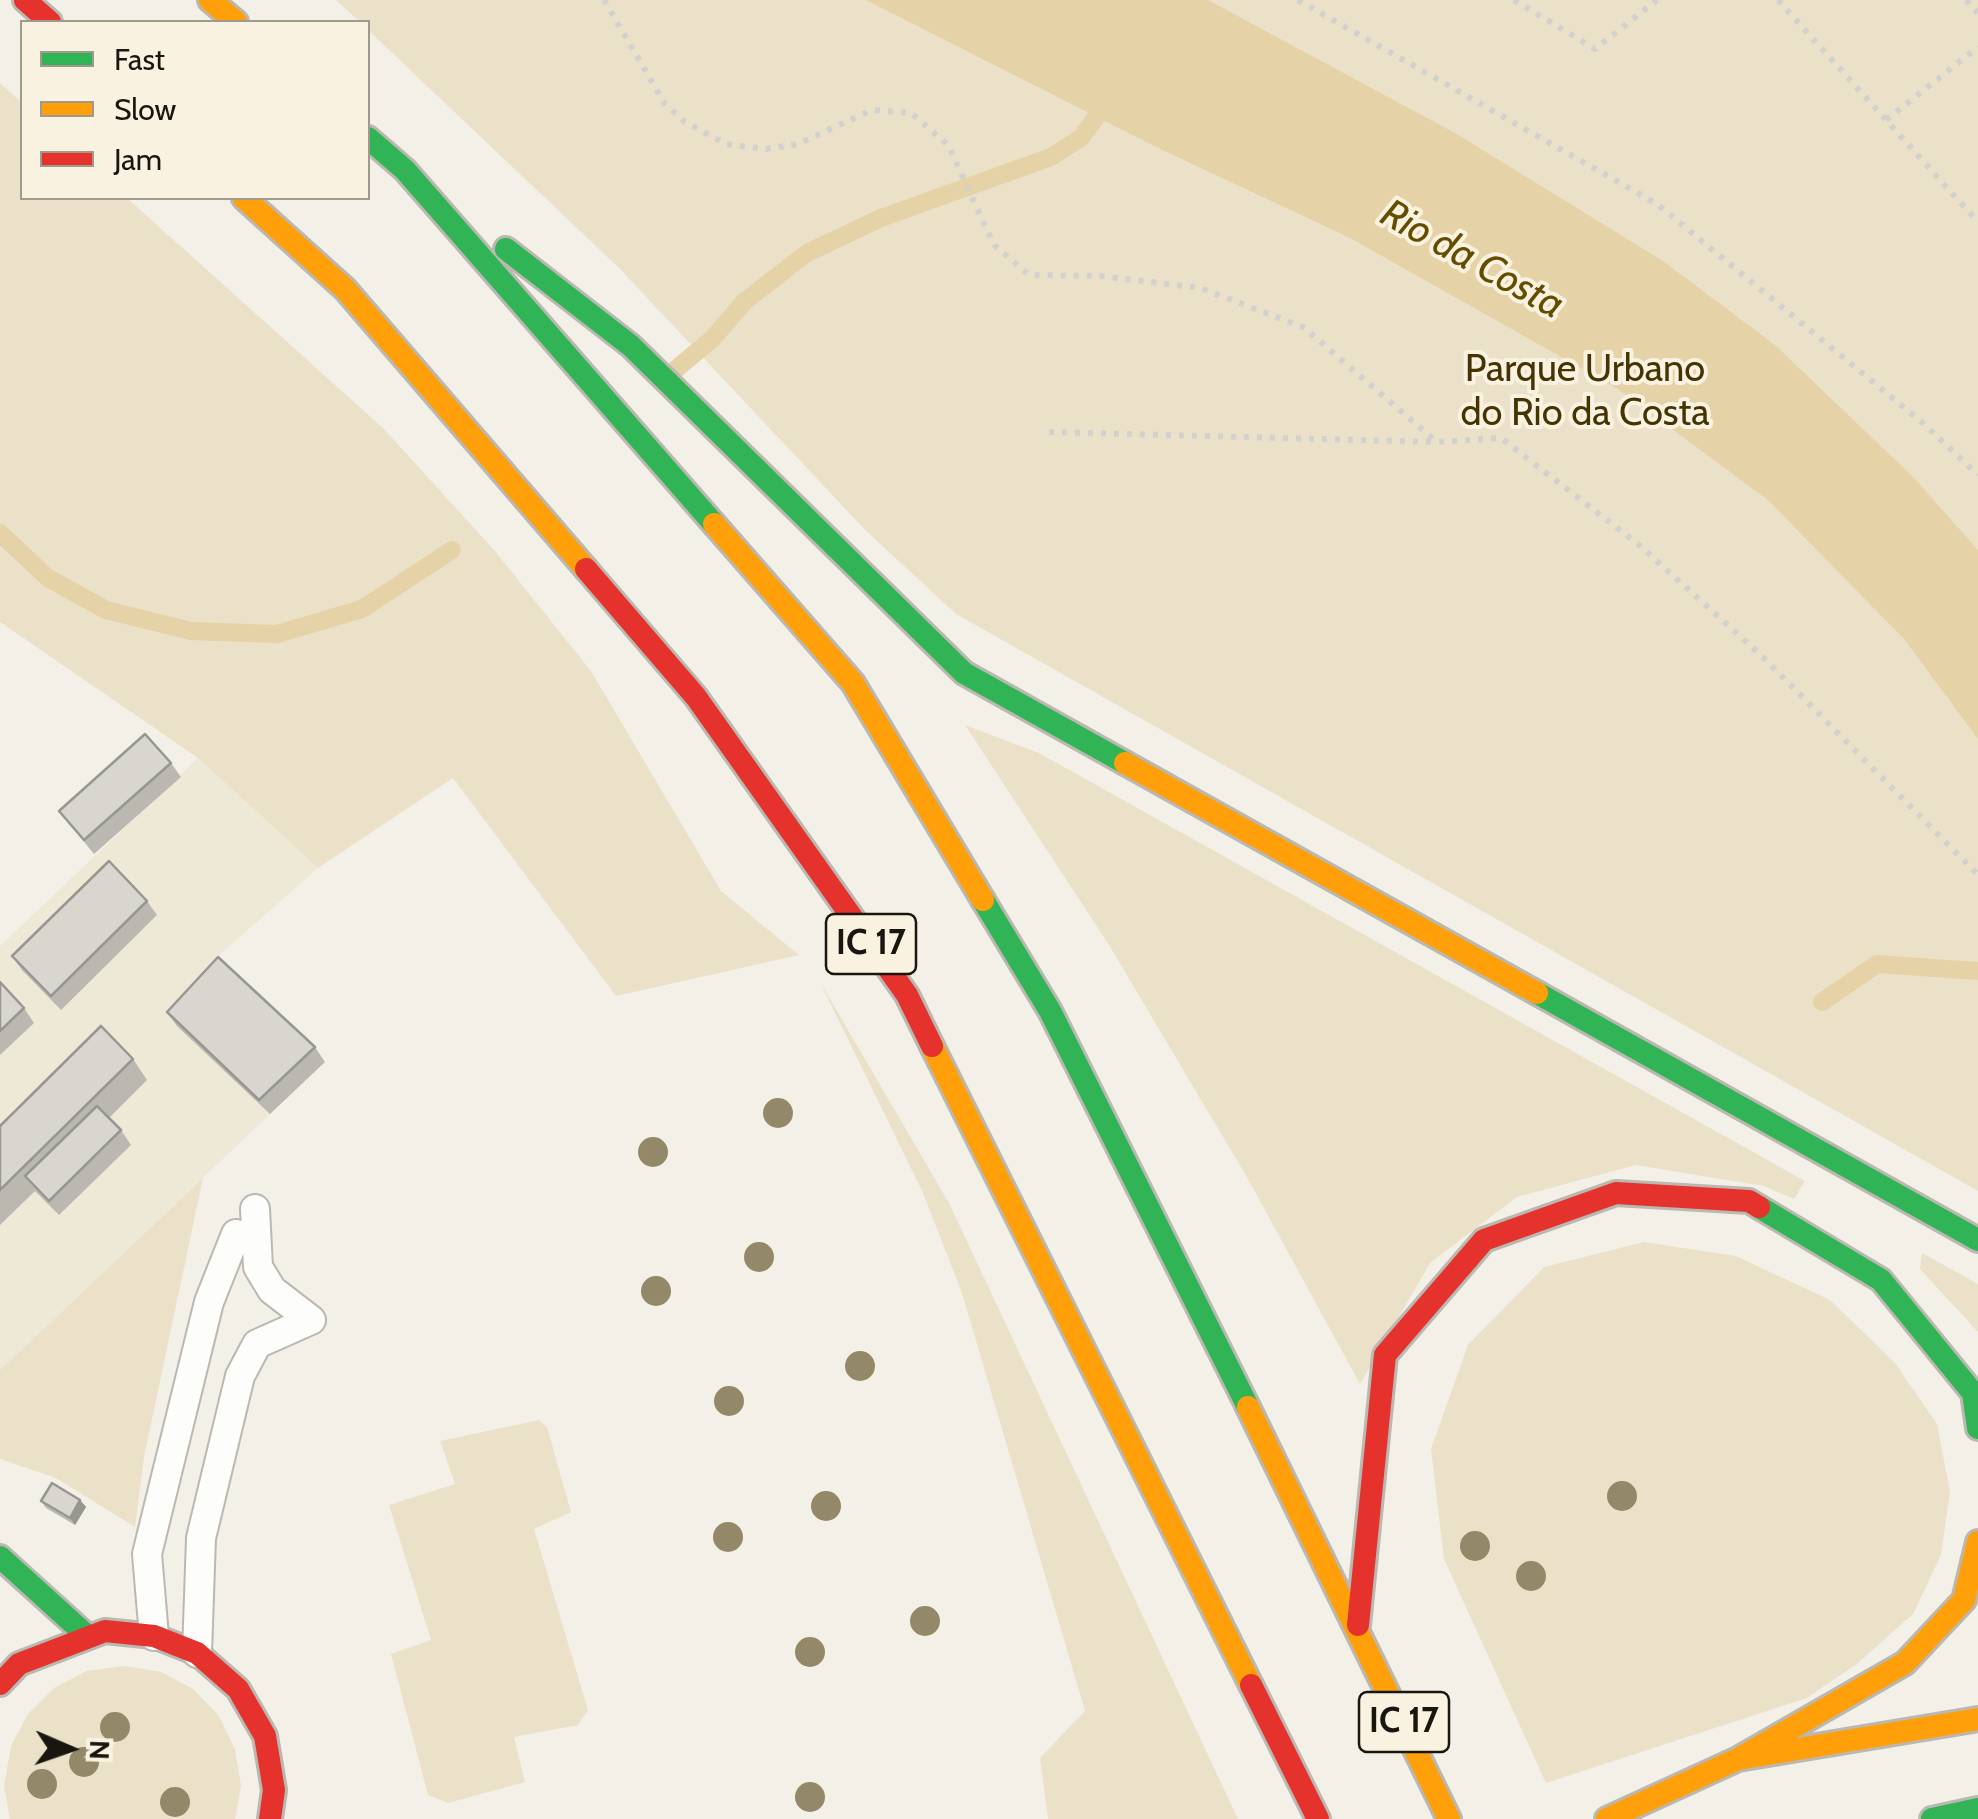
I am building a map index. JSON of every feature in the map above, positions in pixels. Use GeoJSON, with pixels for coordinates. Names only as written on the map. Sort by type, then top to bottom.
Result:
{"type":"FeatureCollection","features":[{"type":"Feature","properties":{"kind":"main road"},"geometry":{"type":"LineString","coordinates":[[25,0],[48,20]]}},
{"type":"Feature","properties":{"kind":"main road"},"geometry":{"type":"LineString","coordinates":[[210,0],[234,20]]}},
{"type":"Feature","properties":{"kind":"main road","name":"IC 17"},"geometry":{"type":"LineString","coordinates":[[370,140],[404,170],[853,682],[1050,1010],[1358,1626],[1449,1819]]}},
{"type":"Feature","properties":{"kind":"main road"},"geometry":{"type":"LineString","coordinates":[[404,170],[631,346],[964,674],[1978,1240]]}},
{"type":"Feature","properties":{"kind":"main road","name":"IC 17"},"geometry":{"type":"LineString","coordinates":[[246,200],[345,289],[696,696],[907,995],[1254,1692]]}},
{"type":"Feature","properties":{"kind":"main road"},"geometry":{"type":"LineString","coordinates":[[1358,1626],[1386,1355],[1484,1240],[1616,1193],[1749,1201],[1881,1280],[1973,1394],[1978,1428]]}},
{"type":"Feature","properties":{"kind":"main road"},"geometry":{"type":"LineString","coordinates":[[1607,1819],[1738,1759],[1906,1663],[1964,1600],[1978,1542]]}},
{"type":"Feature","properties":{"kind":"main road"},"geometry":{"type":"LineString","coordinates":[[0,1556],[86,1635]]}},
{"type":"Feature","properties":{"kind":"main road"},"geometry":{"type":"LineString","coordinates":[[0,1684],[20,1664],[86,1635],[105,1632],[154,1636],[197,1653],[238,1689],[265,1736],[274,1790],[270,1819]]}},
{"type":"Feature","properties":{"kind":"main road"},"geometry":{"type":"LineString","coordinates":[[1254,1692],[1298,1819]]}},
{"type":"Feature","properties":{"kind":"main road"},"geometry":{"type":"LineString","coordinates":[[1254,1692],[1318,1819]]}},
{"type":"Feature","properties":{"kind":"main road"},"geometry":{"type":"LineString","coordinates":[[1738,1759],[1978,1718]]}},
{"type":"Feature","properties":{"kind":"main road"},"geometry":{"type":"LineString","coordinates":[[1932,1819],[1978,1809]]}},
{"type":"Feature","properties":{"kind":"lane"},"geometry":{"type":"LineString","coordinates":[[197,1653],[201,1538],[240,1376],[257,1344],[311,1320],[272,1290],[258,1267],[255,1209]]}},
{"type":"Feature","properties":{"kind":"lane"},"geometry":{"type":"LineString","coordinates":[[154,1636],[148,1554],[209,1302],[236,1234]]}},
{"type":"Feature","properties":{"kind":"path"},"geometry":{"type":"LineString","coordinates":[[604,0],[664,104],[685,122],[726,144],[766,149],[798,144],[872,110],[911,113],[948,145],[994,245],[1029,276],[1101,276],[1200,288],[1302,327],[1438,442]]}},
{"type":"Feature","properties":{"kind":"path"},"geometry":{"type":"LineString","coordinates":[[1298,0],[1656,204],[1924,424],[1978,475]]}},
{"type":"Feature","properties":{"kind":"path"},"geometry":{"type":"LineString","coordinates":[[1514,0],[1595,49],[1657,0]]}},
{"type":"Feature","properties":{"kind":"path"},"geometry":{"type":"LineString","coordinates":[[1639,0],[1646,8]]}},
{"type":"Feature","properties":{"kind":"path"},"geometry":{"type":"LineString","coordinates":[[1778,0],[1978,222]]}},
{"type":"Feature","properties":{"kind":"path"},"geometry":{"type":"LineString","coordinates":[[1966,0],[1978,14]]}},
{"type":"Feature","properties":{"kind":"path"},"geometry":{"type":"LineString","coordinates":[[1886,120],[1978,46]]}},
{"type":"Feature","properties":{"kind":"path"},"geometry":{"type":"LineString","coordinates":[[1049,432],[1438,442],[1501,438],[1638,544],[1763,657],[1978,876]]}},
{"type":"Feature","properties":{"kind":"shaded area"},"geometry":{"type":"Polygon","coordinates":[[[198,758],[318,868],[215,959],[325,1062],[0,1370],[0,946],[198,758]]]}},
{"type":"Feature","properties":{"kind":"green space","name":"Parque Urbano do Rio da Costa"},"geometry":{"type":"Polygon","coordinates":[[[336,0],[1978,0],[1978,1191],[956,614],[865,530],[620,269],[370,32],[370,20],[358,20],[336,0]]]}},
{"type":"Feature","properties":{"kind":"green space"},"geometry":{"type":"Polygon","coordinates":[[[0,83],[20,101],[20,200],[129,200],[383,428],[495,551],[591,671],[721,891],[799,955],[616,996],[453,778],[318,868],[198,758],[0,622],[0,83]]]}},
{"type":"Feature","properties":{"kind":"green space"},"geometry":{"type":"Polygon","coordinates":[[[965,725],[1039,753],[1805,1181],[1794,1199],[1764,1186],[1636,1165],[1517,1197],[1430,1263],[1360,1384],[1248,1179],[1109,945],[965,725]]]}},
{"type":"Feature","properties":{"kind":"green space"},"geometry":{"type":"Polygon","coordinates":[[[820,982],[949,1203],[1238,1819],[1048,1819],[1040,1758],[1085,1711],[962,1293],[923,1193],[820,982]]]}},
{"type":"Feature","properties":{"kind":"green space"},"geometry":{"type":"Polygon","coordinates":[[[203,1178],[144,1457],[135,1527],[56,1478],[0,1459],[0,1370],[203,1178]]]}},
{"type":"Feature","properties":{"kind":"green space"},"geometry":{"type":"Polygon","coordinates":[[[1644,1242],[1736,1256],[1830,1300],[1895,1363],[1937,1424],[1950,1492],[1941,1555],[1913,1614],[1858,1663],[1807,1698],[1546,1783],[1444,1559],[1431,1449],[1468,1345],[1544,1267],[1644,1242]]]}},
{"type":"Feature","properties":{"kind":"green space"},"geometry":{"type":"Polygon","coordinates":[[[1922,1253],[1978,1284],[1978,1332],[1920,1269],[1922,1253]]]}},
{"type":"Feature","properties":{"kind":"green space"},"geometry":{"type":"Polygon","coordinates":[[[539,1420],[547,1427],[571,1512],[534,1529],[588,1710],[578,1725],[514,1737],[525,1782],[448,1803],[428,1795],[391,1654],[431,1640],[389,1505],[455,1484],[440,1441],[539,1420]]]}},
{"type":"Feature","properties":{"kind":"green space"},"geometry":{"type":"Polygon","coordinates":[[[124,1666],[161,1672],[193,1689],[219,1716],[235,1749],[241,1786],[235,1819],[10,1819],[4,1787],[11,1746],[28,1714],[54,1688],[87,1671],[124,1666]]]}},
{"type":"Feature","properties":{"kind":"water","name":"Rio da Costa"},"geometry":{"type":"Polygon","coordinates":[[[866,0],[1208,0],[1455,133],[1663,261],[1775,345],[1913,477],[1978,550],[1978,739],[1904,639],[1768,500],[1618,389],[1350,238],[1154,146],[866,0]]]}},
{"type":"Feature","properties":{"kind":"building"},"geometry":{"type":"Polygon","coordinates":[[[145,734],[171,763],[84,840],[59,811],[145,734]]]}},
{"type":"Feature","properties":{"kind":"building"},"geometry":{"type":"Polygon","coordinates":[[[109,861],[147,901],[51,996],[12,956],[109,861]]]}},
{"type":"Feature","properties":{"kind":"building"},"geometry":{"type":"Polygon","coordinates":[[[218,957],[315,1047],[259,1100],[167,1012],[218,957]]]}},
{"type":"Feature","properties":{"kind":"building"},"geometry":{"type":"Polygon","coordinates":[[[0,982],[24,1008],[0,1031],[0,982]]]}},
{"type":"Feature","properties":{"kind":"building"},"geometry":{"type":"Polygon","coordinates":[[[101,1026],[133,1059],[0,1190],[0,1126],[101,1026]]]}},
{"type":"Feature","properties":{"kind":"building"},"geometry":{"type":"Polygon","coordinates":[[[97,1106],[121,1130],[49,1201],[25,1176],[97,1106]]]}},
{"type":"Feature","properties":{"kind":"building"},"geometry":{"type":"Polygon","coordinates":[[[52,1483],[80,1500],[70,1518],[41,1501],[52,1483]]]}},
{"type":"Feature","properties":{"kind":"waterway"},"geometry":{"type":"LineString","coordinates":[[675,370],[712,339],[745,301],[807,253],[881,218],[1051,157],[1082,137],[1110,97]]}},
{"type":"Feature","properties":{"kind":"waterway"},"geometry":{"type":"LineString","coordinates":[[0,533],[48,578],[106,610],[191,631],[277,634],[362,609],[452,550]]}},
{"type":"Feature","properties":{"kind":"waterway"},"geometry":{"type":"LineString","coordinates":[[1822,1002],[1877,964],[1978,971]]}},
{"type":"Feature","properties":{"kind":"traffic: fast"},"geometry":{"type":"LineString","coordinates":[[370,140],[405,170],[714,524]]}},
{"type":"Feature","properties":{"kind":"traffic: fast"},"geometry":{"type":"LineString","coordinates":[[506,249],[631,346],[964,673],[1125,763]]}},
{"type":"Feature","properties":{"kind":"traffic: fast"},"geometry":{"type":"LineString","coordinates":[[983,900],[1050,1011],[1248,1407]]}},
{"type":"Feature","properties":{"kind":"traffic: fast"},"geometry":{"type":"LineString","coordinates":[[1537,993],[1978,1240]]}},
{"type":"Feature","properties":{"kind":"traffic: fast"},"geometry":{"type":"LineString","coordinates":[[1759,1207],[1881,1280],[1973,1393],[1978,1428]]}},
{"type":"Feature","properties":{"kind":"traffic: fast"},"geometry":{"type":"LineString","coordinates":[[0,1557],[86,1635]]}},
{"type":"Feature","properties":{"kind":"traffic: fast"},"geometry":{"type":"LineString","coordinates":[[1932,1819],[1978,1809]]}},
{"type":"Feature","properties":{"kind":"traffic: slow"},"geometry":{"type":"LineString","coordinates":[[210,0],[234,20]]}},
{"type":"Feature","properties":{"kind":"traffic: slow"},"geometry":{"type":"LineString","coordinates":[[246,200],[345,289],[586,569]]}},
{"type":"Feature","properties":{"kind":"traffic: slow"},"geometry":{"type":"LineString","coordinates":[[714,524],[853,683],[983,900]]}},
{"type":"Feature","properties":{"kind":"traffic: slow"},"geometry":{"type":"LineString","coordinates":[[1125,763],[1537,993]]}},
{"type":"Feature","properties":{"kind":"traffic: slow"},"geometry":{"type":"LineString","coordinates":[[932,1046],[1251,1685]]}},
{"type":"Feature","properties":{"kind":"traffic: slow"},"geometry":{"type":"LineString","coordinates":[[1248,1407],[1449,1819]]}},
{"type":"Feature","properties":{"kind":"traffic: slow"},"geometry":{"type":"LineString","coordinates":[[1738,1759],[1905,1663],[1964,1600],[1978,1542]]}},
{"type":"Feature","properties":{"kind":"traffic: slow"},"geometry":{"type":"LineString","coordinates":[[1607,1819],[1738,1759],[1978,1719]]}},
{"type":"Feature","properties":{"kind":"traffic: jam"},"geometry":{"type":"LineString","coordinates":[[25,0],[48,20]]}},
{"type":"Feature","properties":{"kind":"traffic: jam"},"geometry":{"type":"LineString","coordinates":[[586,569],[696,697],[907,995],[932,1046]]}},
{"type":"Feature","properties":{"kind":"traffic: jam"},"geometry":{"type":"LineString","coordinates":[[1358,1625],[1385,1355],[1484,1240],[1616,1193],[1749,1201],[1759,1207]]}},
{"type":"Feature","properties":{"kind":"traffic: jam"},"geometry":{"type":"LineString","coordinates":[[0,1684],[19,1664],[105,1631],[154,1636],[197,1653],[238,1689],[265,1736],[274,1790],[270,1819]]}},
{"type":"Feature","properties":{"kind":"traffic: jam"},"geometry":{"type":"LineString","coordinates":[[1251,1685],[1318,1819]]}}]}
